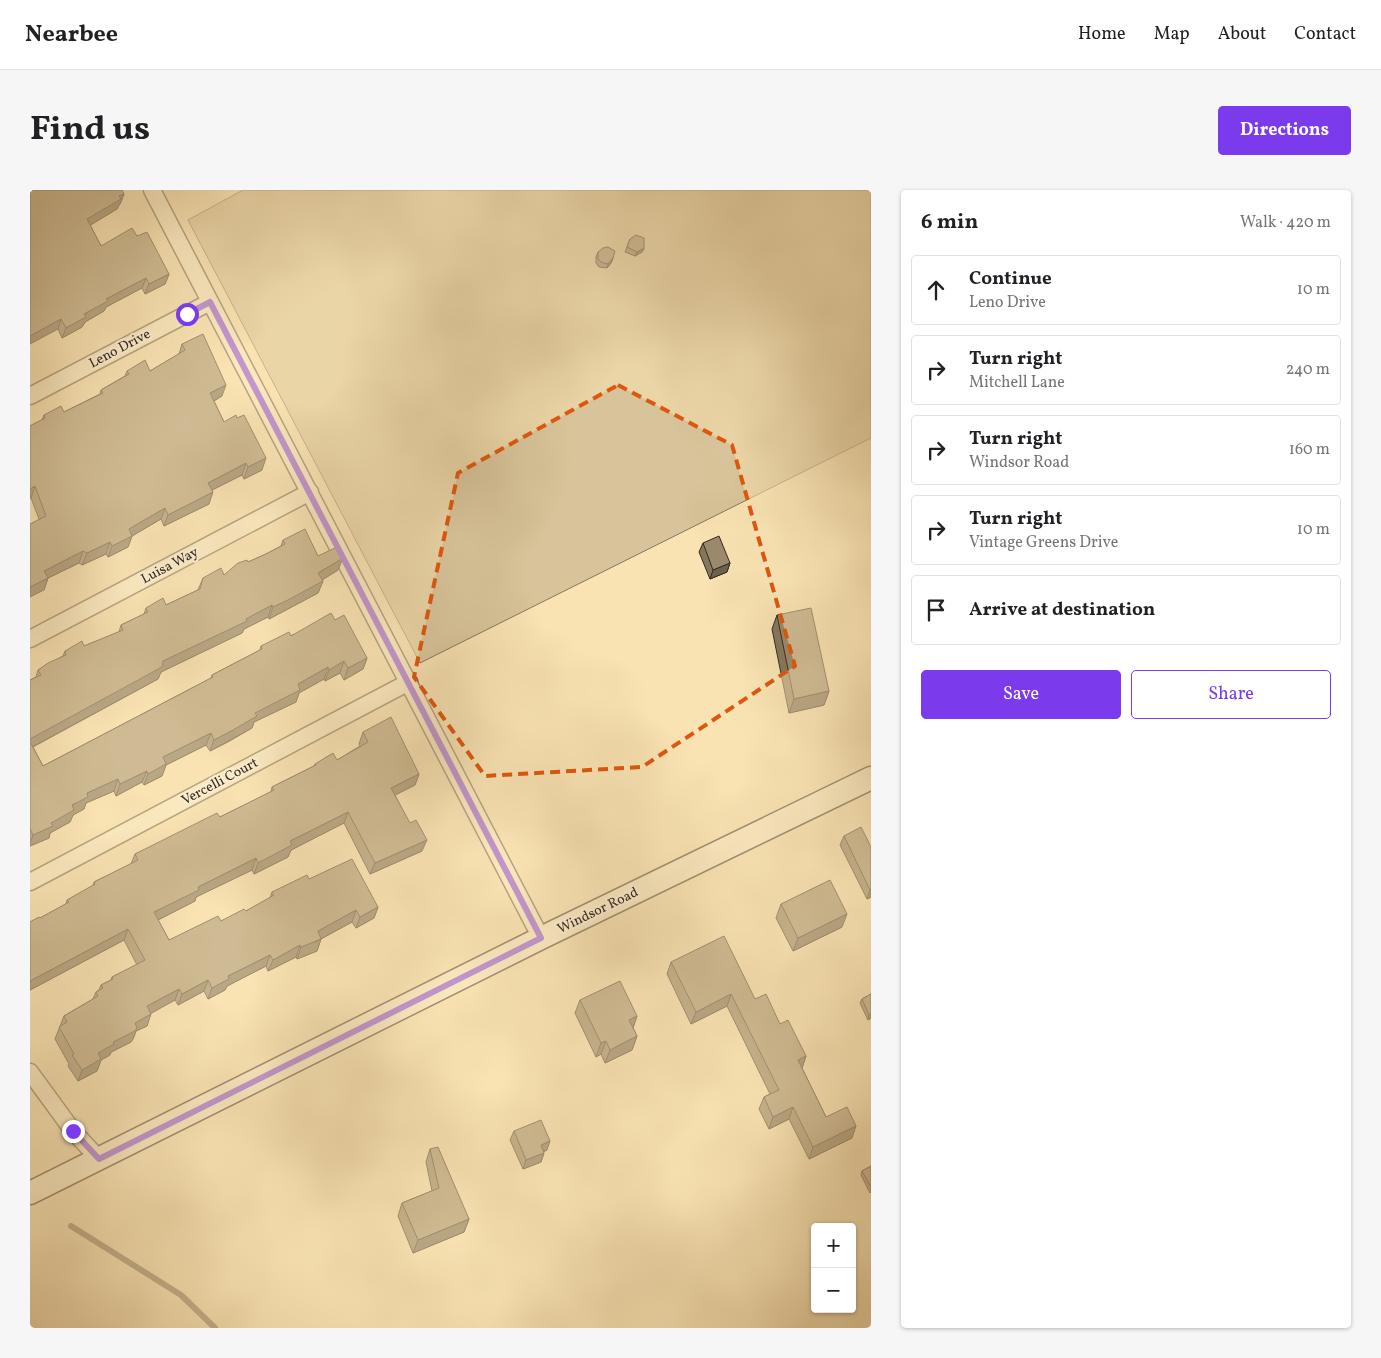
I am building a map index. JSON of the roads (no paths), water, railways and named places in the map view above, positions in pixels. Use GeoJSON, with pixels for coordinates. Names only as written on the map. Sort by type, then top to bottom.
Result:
{"type":"FeatureCollection","features":[{"type":"Feature","properties":{"kind":"main road","name":"Windsor Road"},"geometry":{"type":"LineString","coordinates":[[30,1193],[541,938],[871,778]]}},
{"type":"Feature","properties":{"kind":"street"},"geometry":{"type":"LineString","coordinates":[[152,190],[541,938]]}},
{"type":"Feature","properties":{"kind":"street","name":"Leno Drive"},"geometry":{"type":"LineString","coordinates":[[30,396],[210,302]]}},
{"type":"Feature","properties":{"kind":"street","name":"Luisa Way"},"geometry":{"type":"LineString","coordinates":[[30,639],[310,492]]}},
{"type":"Feature","properties":{"kind":"street","name":"Vercelli Court"},"geometry":{"type":"LineString","coordinates":[[30,882],[409,682]]}},
{"type":"Feature","properties":{"kind":"street"},"geometry":{"type":"LineString","coordinates":[[30,1072],[73,1131],[99,1159]]}},
{"type":"Feature","properties":{"kind":"waterway"},"geometry":{"type":"LineString","coordinates":[[71,1226],[181,1295],[215,1328]]}}]}
